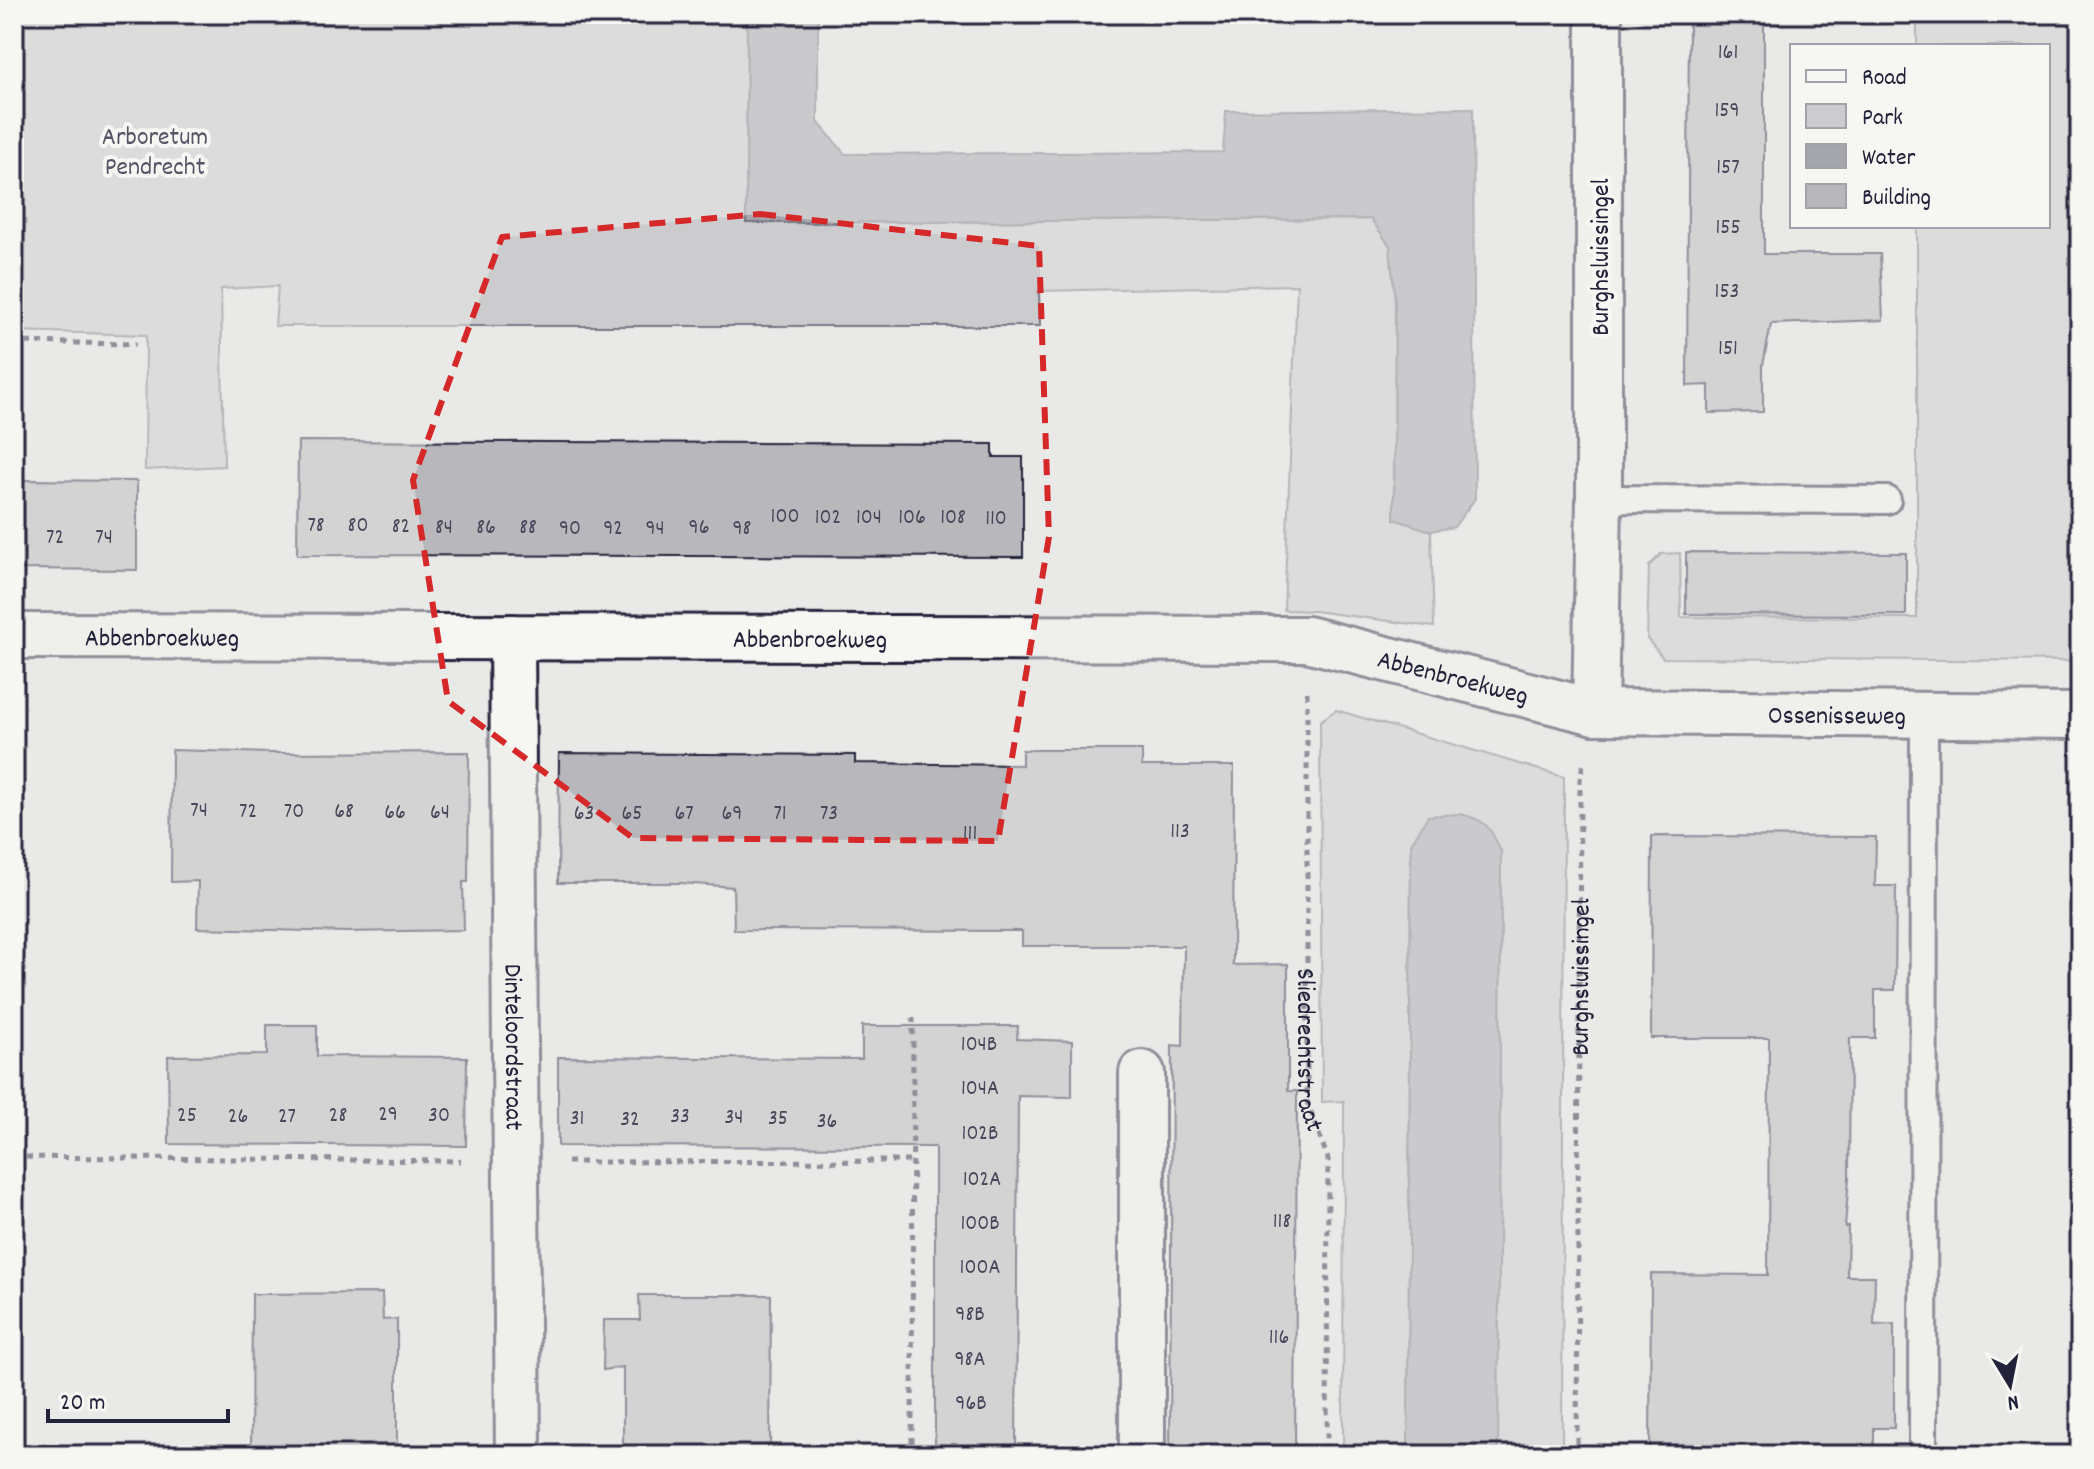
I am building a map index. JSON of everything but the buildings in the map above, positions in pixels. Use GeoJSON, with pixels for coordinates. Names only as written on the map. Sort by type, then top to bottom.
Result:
{"type":"FeatureCollection","features":[{"type":"Feature","properties":{"kind":"street","name":"Burghsluissingel"},"geometry":{"type":"LineString","coordinates":[[1595,712],[1599,499],[1599,14]]}},
{"type":"Feature","properties":{"kind":"street","name":"Abbenbroekweg"},"geometry":{"type":"LineString","coordinates":[[14,636],[1307,639],[1595,712]]}},
{"type":"Feature","properties":{"kind":"street","name":"Dinteloordstraat"},"geometry":{"type":"LineString","coordinates":[[512,637],[518,1455]]}},
{"type":"Feature","properties":{"kind":"street","name":"Ossenisseweg"},"geometry":{"type":"LineString","coordinates":[[1595,712],[2080,716]]}},
{"type":"Feature","properties":{"kind":"street"},"geometry":{"type":"LineString","coordinates":[[1142,1073],[1142,1455]]}},
{"type":"Feature","properties":{"kind":"lane"},"geometry":{"type":"LineString","coordinates":[[1599,499],[1887,500]]}},
{"type":"Feature","properties":{"kind":"lane"},"geometry":{"type":"LineString","coordinates":[[1923,1455],[1924,716]]}},
{"type":"Feature","properties":{"kind":"path"},"geometry":{"type":"LineString","coordinates":[[14,342],[136,344]]}},
{"type":"Feature","properties":{"kind":"path","name":"Sliedrechtstraat"},"geometry":{"type":"LineString","coordinates":[[1307,639],[1307,1101],[1328,1159],[1327,1455]]}},
{"type":"Feature","properties":{"kind":"path","name":"Burghsluissingel"},"geometry":{"type":"LineString","coordinates":[[1577,1455],[1580,780],[1595,712]]}},
{"type":"Feature","properties":{"kind":"path"},"geometry":{"type":"LineString","coordinates":[[912,1455],[913,1018]]}},
{"type":"Feature","properties":{"kind":"highlighted area"},"geometry":{"type":"Polygon","coordinates":[[[760,214],[1039,246],[1049,537],[998,841],[633,838],[448,701],[413,480],[502,237],[760,214]]]}},
{"type":"Feature","properties":{"kind":"green space","name":"Arboretum Pendrecht"},"geometry":{"type":"Polygon","coordinates":[[[14,14],[747,14],[746,223],[1371,219],[1390,246],[1395,301],[1394,519],[1431,531],[1434,627],[1284,610],[1297,285],[1039,291],[1040,326],[275,326],[278,286],[221,289],[224,466],[145,470],[146,335],[14,331],[14,14]]]}},
{"type":"Feature","properties":{"kind":"green space"},"geometry":{"type":"Polygon","coordinates":[[[1917,14],[2080,14],[2080,661],[1663,658],[1647,639],[1649,566],[1661,554],[1680,553],[1681,617],[1917,618],[1917,228],[2050,228],[2050,44],[1917,44],[1917,14]]]}},
{"type":"Feature","properties":{"kind":"green space"},"geometry":{"type":"Polygon","coordinates":[[[1336,710],[1564,777],[1562,1455],[1498,1455],[1501,851],[1411,844],[1408,1455],[1343,1455],[1344,1101],[1322,1102],[1320,721],[1336,710]]]}},
{"type":"Feature","properties":{"kind":"water"},"geometry":{"type":"Polygon","coordinates":[[[747,14],[818,14],[818,122],[845,154],[1223,152],[1226,111],[1473,108],[1475,499],[1454,527],[1431,531],[1394,519],[1395,301],[1390,246],[1371,219],[746,223],[747,14]]]}},
{"type":"Feature","properties":{"kind":"water"},"geometry":{"type":"Polygon","coordinates":[[[1460,814],[1486,826],[1501,851],[1498,1455],[1408,1455],[1411,844],[1428,816],[1460,814]]]}}]}
